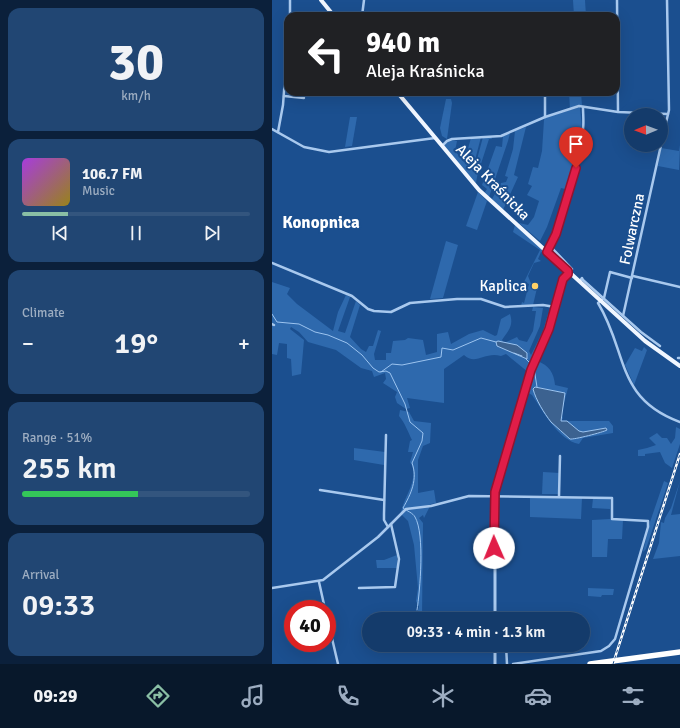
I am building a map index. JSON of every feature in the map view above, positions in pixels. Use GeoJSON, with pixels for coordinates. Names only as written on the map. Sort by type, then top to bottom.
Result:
{"type":"FeatureCollection","features":[{"type":"Feature","properties":{"kind":"highway"},"geometry":{"type":"LineString","coordinates":[[590,664],[680,652]]}},
{"type":"Feature","properties":{"kind":"highway"},"geometry":{"type":"LineString","coordinates":[[617,664],[680,656]]}},
{"type":"Feature","properties":{"kind":"main road"},"geometry":{"type":"LineString","coordinates":[[321,0],[331,12]]}},
{"type":"Feature","properties":{"kind":"main road","name":"Aleja Kraśnicka"},"geometry":{"type":"LineString","coordinates":[[400,96],[479,190],[547,252],[570,270],[579,281],[602,300],[609,309],[622,318],[652,347],[680,366]]}},
{"type":"Feature","properties":{"kind":"street"},"geometry":{"type":"LineString","coordinates":[[290,0],[290,12]]}},
{"type":"Feature","properties":{"kind":"street"},"geometry":{"type":"LineString","coordinates":[[362,12],[364,0]]}},
{"type":"Feature","properties":{"kind":"street"},"geometry":{"type":"LineString","coordinates":[[617,0],[617,12]]}},
{"type":"Feature","properties":{"kind":"street","name":"Folwarczna"},"geometry":{"type":"LineString","coordinates":[[667,0],[668,108]]}},
{"type":"Feature","properties":{"kind":"street"},"geometry":{"type":"LineString","coordinates":[[278,132],[284,96],[304,98]]}},
{"type":"Feature","properties":{"kind":"street"},"geometry":{"type":"LineString","coordinates":[[545,96],[545,117]]}},
{"type":"Feature","properties":{"kind":"street"},"geometry":{"type":"LineString","coordinates":[[617,112],[619,108],[619,96]]}},
{"type":"Feature","properties":{"kind":"street"},"geometry":{"type":"LineString","coordinates":[[442,146],[447,141],[452,139],[501,136],[545,117],[579,106],[624,112]]}},
{"type":"Feature","properties":{"kind":"street"},"geometry":{"type":"LineString","coordinates":[[547,252],[556,234],[573,182],[583,129],[582,107]]}},
{"type":"Feature","properties":{"kind":"street"},"geometry":{"type":"LineString","coordinates":[[272,129],[304,147],[329,152],[435,138]]}},
{"type":"Feature","properties":{"kind":"street","name":"Folwarczna"},"geometry":{"type":"LineString","coordinates":[[622,318],[659,152]]}},
{"type":"Feature","properties":{"kind":"street"},"geometry":{"type":"LineString","coordinates":[[495,612],[494,496],[534,361],[547,334],[563,279],[570,270],[550,247]]}},
{"type":"Feature","properties":{"kind":"street"},"geometry":{"type":"LineString","coordinates":[[272,263],[352,296],[369,310],[374,311],[391,312],[410,303],[457,299],[482,299],[505,307],[543,305],[556,307]]}},
{"type":"Feature","properties":{"kind":"street"},"geometry":{"type":"LineString","coordinates":[[680,287],[610,272],[602,300],[598,303],[633,388],[653,410],[680,422]]}},
{"type":"Feature","properties":{"kind":"street","name":"Aleja Kraśnicka"},"geometry":{"type":"LineString","coordinates":[[602,300],[622,318]]}},
{"type":"Feature","properties":{"kind":"street"},"geometry":{"type":"LineString","coordinates":[[622,318],[660,346]]}},
{"type":"Feature","properties":{"kind":"street"},"geometry":{"type":"LineString","coordinates":[[359,588],[395,587],[399,559],[389,526],[384,520],[386,435]]}},
{"type":"Feature","properties":{"kind":"street"},"geometry":{"type":"LineString","coordinates":[[559,496],[560,456]]}},
{"type":"Feature","properties":{"kind":"street"},"geometry":{"type":"LineString","coordinates":[[320,490],[384,500]]}},
{"type":"Feature","properties":{"kind":"street"},"geometry":{"type":"LineString","coordinates":[[272,588],[318,582],[344,564],[389,526],[405,509],[432,506],[466,496],[559,496],[612,498],[612,519],[646,520],[649,523],[648,527],[611,645],[601,651],[513,664]]}},
{"type":"Feature","properties":{"kind":"street"},"geometry":{"type":"LineString","coordinates":[[318,582],[323,600]]}},
{"type":"Feature","properties":{"kind":"street"},"geometry":{"type":"LineString","coordinates":[[335,652],[338,664]]}},
{"type":"Feature","properties":{"kind":"street"},"geometry":{"type":"LineString","coordinates":[[495,652],[495,663]]}},
{"type":"Feature","properties":{"kind":"street"},"geometry":{"type":"LineString","coordinates":[[506,652],[507,664]]}},
{"type":"Feature","properties":{"kind":"shaded area"},"geometry":{"type":"Polygon","coordinates":[[[573,0],[585,0],[586,12],[574,12],[573,0]]]}},
{"type":"Feature","properties":{"kind":"shaded area"},"geometry":{"type":"Polygon","coordinates":[[[569,96],[581,96],[582,106],[570,109],[569,96]]]}},
{"type":"Feature","properties":{"kind":"shaded area"},"geometry":{"type":"Polygon","coordinates":[[[446,99],[451,99],[452,103],[447,139],[442,136],[440,128],[446,99]]]}},
{"type":"Feature","properties":{"kind":"shaded area"},"geometry":{"type":"Polygon","coordinates":[[[580,107],[582,129],[569,190],[561,188],[547,227],[540,241],[519,223],[528,225],[534,217],[539,201],[527,195],[532,186],[528,184],[533,167],[538,168],[542,151],[544,120],[545,118],[580,107]]]}},
{"type":"Feature","properties":{"kind":"shaded area"},"geometry":{"type":"Polygon","coordinates":[[[350,117],[357,117],[352,146],[345,147],[350,117]]]}},
{"type":"Feature","properties":{"kind":"shaded area"},"geometry":{"type":"Polygon","coordinates":[[[526,127],[514,175],[518,177],[503,210],[492,199],[501,183],[506,182],[508,177],[505,176],[513,149],[515,131],[526,127]]]}},
{"type":"Feature","properties":{"kind":"shaded area"},"geometry":{"type":"Polygon","coordinates":[[[510,133],[489,197],[485,192],[487,189],[482,185],[496,146],[502,147],[503,136],[510,133]]]}},
{"type":"Feature","properties":{"kind":"shaded area"},"geometry":{"type":"Polygon","coordinates":[[[481,137],[474,164],[478,171],[476,183],[444,146],[450,140],[457,141],[455,151],[464,162],[471,138],[481,137]]]}},
{"type":"Feature","properties":{"kind":"shaded area"},"geometry":{"type":"Polygon","coordinates":[[[483,137],[491,137],[492,139],[489,139],[479,170],[476,163],[483,137]]]}},
{"type":"Feature","properties":{"kind":"shaded area"},"geometry":{"type":"Polygon","coordinates":[[[680,145],[679,170],[658,166],[660,152],[668,152],[668,149],[679,151],[680,145]]]}},
{"type":"Feature","properties":{"kind":"shaded area"},"geometry":{"type":"Polygon","coordinates":[[[478,192],[487,201],[477,230],[466,226],[478,192]]]}},
{"type":"Feature","properties":{"kind":"shaded area"},"geometry":{"type":"Polygon","coordinates":[[[515,225],[542,250],[543,253],[541,252],[538,259],[541,261],[534,263],[528,276],[532,286],[537,288],[533,305],[521,306],[522,302],[524,303],[529,284],[524,282],[540,250],[513,232],[515,225]]]}},
{"type":"Feature","properties":{"kind":"shaded area"},"geometry":{"type":"Polygon","coordinates":[[[446,241],[458,245],[443,298],[430,299],[446,241]]]}},
{"type":"Feature","properties":{"kind":"shaded area"},"geometry":{"type":"Polygon","coordinates":[[[272,282],[290,288],[287,294],[297,304],[333,331],[338,312],[346,295],[350,297],[338,331],[345,333],[356,301],[360,305],[350,337],[361,349],[366,352],[369,346],[373,346],[378,330],[381,331],[374,354],[375,360],[386,360],[386,353],[391,353],[393,341],[405,340],[408,338],[423,340],[426,355],[437,352],[437,334],[448,332],[451,344],[469,334],[483,330],[495,336],[497,335],[501,319],[510,314],[511,325],[502,340],[504,343],[517,337],[519,340],[527,342],[533,331],[536,311],[532,311],[533,307],[543,308],[540,326],[529,351],[531,355],[543,331],[548,314],[550,316],[550,321],[528,372],[506,354],[501,356],[490,355],[477,359],[468,358],[464,355],[444,369],[444,403],[407,398],[410,408],[406,409],[397,403],[395,397],[397,392],[383,383],[386,379],[385,373],[374,377],[372,371],[361,368],[336,350],[308,342],[299,332],[291,327],[290,329],[304,340],[301,374],[292,376],[291,359],[287,358],[287,344],[279,343],[277,355],[272,354],[272,282]]]}},
{"type":"Feature","properties":{"kind":"shaded area"},"geometry":{"type":"Polygon","coordinates":[[[498,341],[517,345],[527,353],[527,359],[497,346],[496,342],[498,341]]]}},
{"type":"Feature","properties":{"kind":"shaded area"},"geometry":{"type":"Polygon","coordinates":[[[644,347],[647,350],[634,385],[625,365],[635,348],[642,351],[644,347]]]}},
{"type":"Feature","properties":{"kind":"shaded area"},"geometry":{"type":"Polygon","coordinates":[[[537,361],[548,367],[555,385],[568,388],[561,414],[563,418],[561,421],[609,421],[613,426],[613,433],[583,438],[579,444],[564,437],[552,424],[532,395],[527,392],[537,361]]]}},
{"type":"Feature","properties":{"kind":"shaded area"},"geometry":{"type":"Polygon","coordinates":[[[535,387],[565,393],[561,421],[567,421],[579,431],[583,432],[606,428],[607,430],[588,436],[570,439],[551,422],[546,415],[534,393],[533,389],[535,387]]]}},
{"type":"Feature","properties":{"kind":"shaded area"},"geometry":{"type":"Polygon","coordinates":[[[400,410],[409,412],[414,421],[431,423],[430,443],[423,446],[418,460],[418,493],[434,490],[436,503],[431,504],[424,518],[423,515],[419,518],[423,523],[422,612],[417,612],[419,607],[416,601],[418,588],[414,545],[408,521],[401,514],[412,482],[413,468],[410,462],[413,452],[408,452],[410,441],[412,440],[399,416],[400,410]]]}},
{"type":"Feature","properties":{"kind":"shaded area"},"geometry":{"type":"Polygon","coordinates":[[[676,427],[680,429],[680,444],[672,468],[665,463],[660,452],[645,454],[645,456],[638,456],[638,450],[656,445],[649,438],[657,433],[662,438],[667,438],[671,444],[675,438],[676,427]]]}},
{"type":"Feature","properties":{"kind":"shaded area"},"geometry":{"type":"Polygon","coordinates":[[[354,448],[385,452],[384,465],[354,460],[354,448]]]}},
{"type":"Feature","properties":{"kind":"shaded area"},"geometry":{"type":"Polygon","coordinates":[[[543,472],[560,473],[559,494],[542,494],[543,472]]]}},
{"type":"Feature","properties":{"kind":"shaded area"},"geometry":{"type":"Polygon","coordinates":[[[664,481],[668,483],[646,549],[643,552],[650,522],[664,481]]]}},
{"type":"Feature","properties":{"kind":"shaded area"},"geometry":{"type":"Polygon","coordinates":[[[680,481],[671,515],[680,514],[680,556],[653,559],[659,543],[661,522],[664,523],[665,518],[671,508],[680,481]]]}},
{"type":"Feature","properties":{"kind":"shaded area"},"geometry":{"type":"Polygon","coordinates":[[[536,496],[537,498],[582,498],[581,519],[530,517],[530,497],[536,496]]]}},
{"type":"Feature","properties":{"kind":"shaded area"},"geometry":{"type":"Polygon","coordinates":[[[593,498],[610,499],[610,509],[592,508],[593,498]]]}},
{"type":"Feature","properties":{"kind":"shaded area"},"geometry":{"type":"Polygon","coordinates":[[[592,520],[623,520],[622,539],[608,539],[607,557],[592,557],[592,520]]]}},
{"type":"Feature","properties":{"kind":"shaded area"},"geometry":{"type":"Polygon","coordinates":[[[397,555],[397,568],[377,568],[376,560],[384,560],[397,555]]]}},
{"type":"Feature","properties":{"kind":"shaded area"},"geometry":{"type":"Polygon","coordinates":[[[588,588],[614,589],[613,595],[602,595],[601,597],[588,596],[588,588]]]}},
{"type":"Feature","properties":{"kind":"waterway"},"geometry":{"type":"LineString","coordinates":[[272,314],[277,322],[299,324],[315,332],[328,335],[347,343],[362,355],[373,368],[379,372],[386,371],[390,373],[405,404],[410,422],[423,433],[422,441],[412,463],[414,469],[413,486],[403,508],[415,517],[420,536],[421,563],[417,610]]}},
{"type":"Feature","properties":{"kind":"waterway"},"geometry":{"type":"LineString","coordinates":[[381,372],[392,364],[402,365],[441,357],[442,348],[453,350],[481,338],[496,342]]}},
{"type":"Feature","properties":{"kind":"waterway"},"geometry":{"type":"LineString","coordinates":[[514,353],[522,356]]}},
{"type":"Feature","properties":{"kind":"waterway"},"geometry":{"type":"LineString","coordinates":[[526,359],[532,365]]}},
{"type":"Feature","properties":{"kind":"waterway"},"geometry":{"type":"LineString","coordinates":[[534,368],[537,387]]}},
{"type":"Feature","properties":{"kind":"railway"},"geometry":{"type":"LineString","coordinates":[[613,664],[680,454]]}},
{"type":"Feature","properties":{"kind":"place","name":"Kaplica"},"geometry":{"type":"Point","coordinates":[535,286]}},
{"type":"Feature","properties":{"kind":"district","name":"Konopnica"},"geometry":{"type":"Point","coordinates":[321,222]}},
{"type":"Feature","properties":{"kind":"route"},"geometry":{"type":"LineString","coordinates":[[494,548],[495,492],[532,367],[549,329],[563,279],[568,274],[568,271],[547,252],[551,246],[566,207],[576,168]]}}]}
